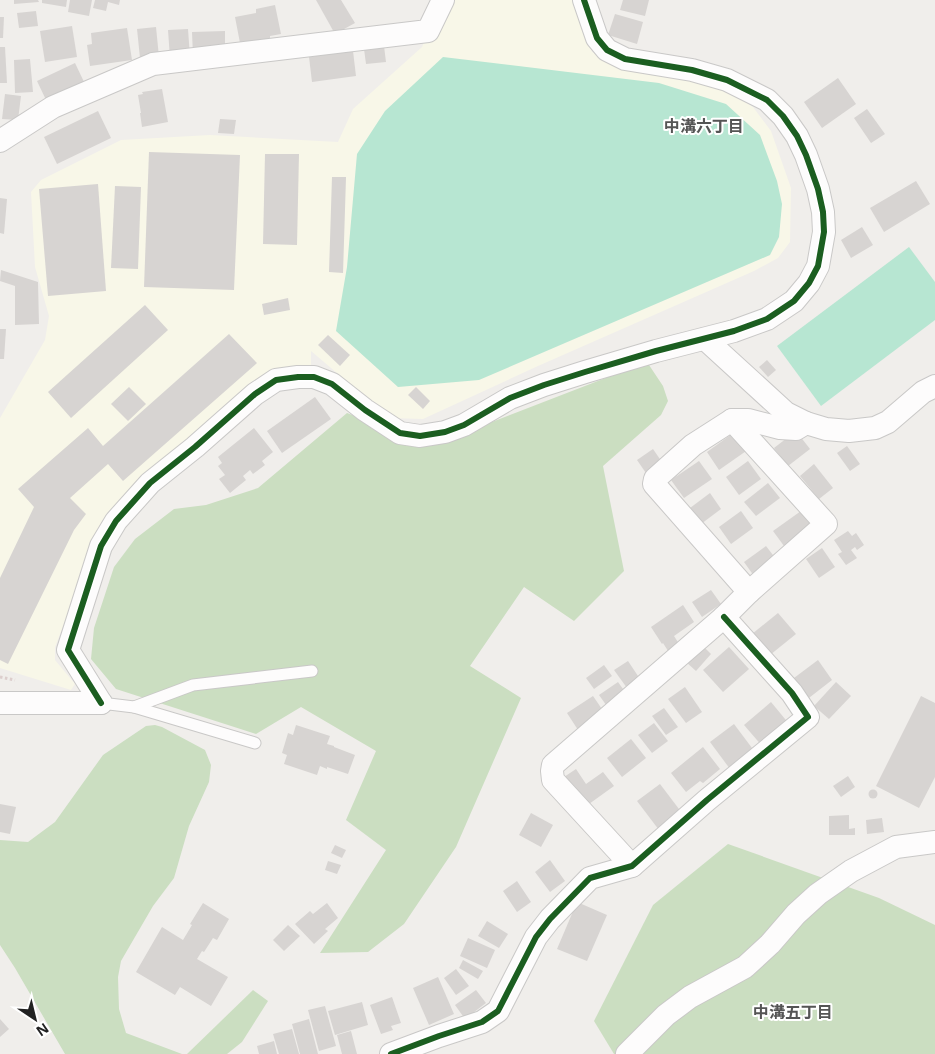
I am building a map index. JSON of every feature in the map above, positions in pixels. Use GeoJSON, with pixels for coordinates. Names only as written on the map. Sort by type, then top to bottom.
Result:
{"type":"FeatureCollection","features":[{"type":"Feature","properties":{"kind":"street"},"geometry":{"type":"LineString","coordinates":[[0,142],[53,108],[153,64],[428,31],[443,0]]}},
{"type":"Feature","properties":{"kind":"street"},"geometry":{"type":"LineString","coordinates":[[101,703],[68,650],[100,546],[116,521],[150,483],[195,447],[255,394],[276,380],[314,377],[332,384],[365,410],[400,433],[420,436],[444,432],[464,425],[510,398],[544,385],[656,351],[734,331],[767,319],[794,300],[809,284],[818,266],[824,232],[823,212],[818,189],[806,155],[797,136],[783,116],[767,100],[727,80],[692,70],[625,59],[607,50],[596,38],[584,0]]}},
{"type":"Feature","properties":{"kind":"street"},"geometry":{"type":"LineString","coordinates":[[705,339],[786,413],[806,423],[826,429],[849,432],[875,428],[888,422],[923,392],[935,386]]}},
{"type":"Feature","properties":{"kind":"street"},"geometry":{"type":"LineString","coordinates":[[749,592],[654,484],[655,479],[693,445],[732,420],[748,420],[780,428],[796,429],[806,423]]}},
{"type":"Feature","properties":{"kind":"street"},"geometry":{"type":"LineString","coordinates":[[632,866],[553,780],[553,765],[724,617],[749,592],[826,524],[732,420]]}},
{"type":"Feature","properties":{"kind":"street"},"geometry":{"type":"LineString","coordinates":[[392,1054],[482,1022],[498,1011],[536,937],[550,919],[590,878],[632,866],[707,800],[808,717],[792,693],[724,617]]}},
{"type":"Feature","properties":{"kind":"street"},"geometry":{"type":"LineString","coordinates":[[0,703],[101,703]]}},
{"type":"Feature","properties":{"kind":"street"},"geometry":{"type":"LineString","coordinates":[[627,1054],[666,1015],[690,997],[745,967],[818,894],[851,871],[896,847],[935,842]]}},
{"type":"Feature","properties":{"kind":"lane"},"geometry":{"type":"LineString","coordinates":[[134,707],[192,685],[312,671]]}},
{"type":"Feature","properties":{"kind":"lane"},"geometry":{"type":"LineString","coordinates":[[101,703],[134,707],[255,743]]}},
{"type":"Feature","properties":{"kind":"shaded area"},"geometry":{"type":"Polygon","coordinates":[[[453,0],[575,0],[592,52],[716,83],[753,107],[771,131],[791,188],[790,242],[778,258],[754,271],[423,419],[390,418],[311,351],[311,365],[263,375],[128,492],[95,545],[55,647],[55,660],[75,684],[71,690],[0,668],[0,418],[45,340],[49,316],[35,267],[31,192],[41,180],[121,140],[210,135],[338,142],[353,109],[422,47],[426,37],[453,0]]]}},
{"type":"Feature","properties":{"kind":"green space"},"geometry":{"type":"Polygon","coordinates":[[[443,57],[659,83],[726,104],[760,135],[777,181],[782,204],[779,237],[770,255],[479,380],[398,387],[336,331],[347,267],[357,154],[385,111],[443,57]]]}},
{"type":"Feature","properties":{"kind":"green space"},"geometry":{"type":"Polygon","coordinates":[[[909,247],[935,282],[935,320],[821,406],[777,346],[909,247]]]}},
{"type":"Feature","properties":{"kind":"green space"},"geometry":{"type":"Polygon","coordinates":[[[647,362],[663,386],[668,401],[661,415],[603,466],[624,571],[574,621],[524,587],[470,666],[521,698],[456,847],[404,924],[368,952],[320,953],[386,850],[346,820],[376,751],[301,707],[256,734],[116,689],[91,659],[94,628],[114,567],[135,539],[174,509],[206,505],[258,488],[347,413],[432,445],[647,362]]]}},
{"type":"Feature","properties":{"kind":"green space"},"geometry":{"type":"Polygon","coordinates":[[[155,725],[205,750],[211,765],[209,782],[189,826],[174,878],[153,906],[121,961],[118,977],[119,1009],[126,1033],[182,1054],[65,1054],[0,945],[0,840],[28,842],[55,822],[103,755],[146,726],[155,725]]]}},
{"type":"Feature","properties":{"kind":"green space"},"geometry":{"type":"Polygon","coordinates":[[[728,844],[879,898],[935,925],[935,1054],[614,1054],[594,1021],[653,905],[728,844]]]}},
{"type":"Feature","properties":{"kind":"green space"},"geometry":{"type":"Polygon","coordinates":[[[253,990],[268,1001],[242,1042],[227,1054],[187,1054],[253,990]]]}},
{"type":"Feature","properties":{"kind":"building"},"geometry":{"type":"Polygon","coordinates":[[[14,0],[38,0],[39,2],[14,4],[14,0]]]}},
{"type":"Feature","properties":{"kind":"building"},"geometry":{"type":"Polygon","coordinates":[[[42,0],[67,0],[66,7],[42,3],[42,0]]]}},
{"type":"Feature","properties":{"kind":"building"},"geometry":{"type":"Polygon","coordinates":[[[70,0],[92,0],[89,16],[68,12],[70,0]]]}},
{"type":"Feature","properties":{"kind":"building"},"geometry":{"type":"Polygon","coordinates":[[[95,0],[120,0],[119,5],[108,2],[106,11],[93,8],[95,0]]]}},
{"type":"Feature","properties":{"kind":"building"},"geometry":{"type":"Polygon","coordinates":[[[316,0],[341,0],[355,23],[335,34],[316,0]]]}},
{"type":"Feature","properties":{"kind":"building"},"geometry":{"type":"Polygon","coordinates":[[[623,0],[649,0],[645,16],[620,10],[623,0]]]}},
{"type":"Feature","properties":{"kind":"building"},"geometry":{"type":"Polygon","coordinates":[[[275,5],[281,34],[270,36],[270,40],[240,43],[235,17],[256,13],[256,9],[275,5]]]}},
{"type":"Feature","properties":{"kind":"building"},"geometry":{"type":"Polygon","coordinates":[[[36,11],[38,26],[19,28],[17,13],[36,11]]]}},
{"type":"Feature","properties":{"kind":"building"},"geometry":{"type":"Polygon","coordinates":[[[615,14],[643,22],[637,44],[608,35],[615,14]]]}},
{"type":"Feature","properties":{"kind":"building"},"geometry":{"type":"Polygon","coordinates":[[[0,17],[4,17],[3,38],[0,38],[0,17]]]}},
{"type":"Feature","properties":{"kind":"building"},"geometry":{"type":"Polygon","coordinates":[[[72,26],[77,57],[45,62],[40,31],[72,26]]]}},
{"type":"Feature","properties":{"kind":"building"},"geometry":{"type":"Polygon","coordinates":[[[156,27],[159,57],[140,58],[137,29],[156,27]]]}},
{"type":"Feature","properties":{"kind":"building"},"geometry":{"type":"Polygon","coordinates":[[[127,28],[132,60],[90,66],[87,45],[92,44],[91,33],[127,28]]]}},
{"type":"Feature","properties":{"kind":"building"},"geometry":{"type":"Polygon","coordinates":[[[188,29],[190,57],[170,58],[168,30],[188,29]]]}},
{"type":"Feature","properties":{"kind":"building"},"geometry":{"type":"Polygon","coordinates":[[[225,31],[225,55],[193,56],[192,32],[225,31]]]}},
{"type":"Feature","properties":{"kind":"building"},"geometry":{"type":"Polygon","coordinates":[[[384,46],[386,62],[366,64],[364,49],[384,46]]]}},
{"type":"Feature","properties":{"kind":"building"},"geometry":{"type":"Polygon","coordinates":[[[0,47],[5,47],[7,83],[0,83],[0,47]]]}},
{"type":"Feature","properties":{"kind":"building"},"geometry":{"type":"Polygon","coordinates":[[[353,51],[356,76],[312,82],[309,57],[353,51]]]}},
{"type":"Feature","properties":{"kind":"building"},"geometry":{"type":"Polygon","coordinates":[[[30,59],[33,92],[15,93],[14,60],[30,59]]]}},
{"type":"Feature","properties":{"kind":"building"},"geometry":{"type":"Polygon","coordinates":[[[75,63],[85,84],[47,102],[37,81],[75,63]]]}},
{"type":"Feature","properties":{"kind":"building"},"geometry":{"type":"Polygon","coordinates":[[[838,78],[856,104],[822,128],[804,102],[838,78]]]}},
{"type":"Feature","properties":{"kind":"building"},"geometry":{"type":"Polygon","coordinates":[[[162,89],[168,122],[142,127],[138,95],[143,94],[142,92],[162,89]]]}},
{"type":"Feature","properties":{"kind":"building"},"geometry":{"type":"Polygon","coordinates":[[[5,94],[21,96],[18,120],[2,119],[5,94]]]}},
{"type":"Feature","properties":{"kind":"building"},"geometry":{"type":"Polygon","coordinates":[[[867,109],[885,134],[871,143],[854,118],[867,109]]]}},
{"type":"Feature","properties":{"kind":"building"},"geometry":{"type":"Polygon","coordinates":[[[98,111],[111,138],[57,164],[44,137],[98,111]]]}},
{"type":"Feature","properties":{"kind":"building"},"geometry":{"type":"Polygon","coordinates":[[[220,119],[236,120],[234,134],[218,133],[220,119]]]}},
{"type":"Feature","properties":{"kind":"building"},"geometry":{"type":"Polygon","coordinates":[[[149,152],[240,155],[234,290],[144,287],[149,152]]]}},
{"type":"Feature","properties":{"kind":"building"},"geometry":{"type":"Polygon","coordinates":[[[265,154],[299,154],[297,245],[263,244],[265,154]]]}},
{"type":"Feature","properties":{"kind":"building"},"geometry":{"type":"Polygon","coordinates":[[[332,177],[346,177],[343,273],[329,272],[332,177]]]}},
{"type":"Feature","properties":{"kind":"building"},"geometry":{"type":"Polygon","coordinates":[[[916,181],[930,204],[884,232],[870,208],[916,181]]]}},
{"type":"Feature","properties":{"kind":"building"},"geometry":{"type":"Polygon","coordinates":[[[98,184],[106,291],[48,296],[39,189],[98,184]]]}},
{"type":"Feature","properties":{"kind":"building"},"geometry":{"type":"Polygon","coordinates":[[[115,186],[141,187],[138,269],[111,268],[115,186]]]}},
{"type":"Feature","properties":{"kind":"building"},"geometry":{"type":"Polygon","coordinates":[[[0,198],[7,199],[4,234],[0,233],[0,198]]]}},
{"type":"Feature","properties":{"kind":"building"},"geometry":{"type":"Polygon","coordinates":[[[862,227],[873,245],[851,258],[841,240],[862,227]]]}},
{"type":"Feature","properties":{"kind":"building"},"geometry":{"type":"Polygon","coordinates":[[[1,270],[38,282],[39,324],[15,325],[15,286],[0,281],[1,270]]]}},
{"type":"Feature","properties":{"kind":"building"},"geometry":{"type":"Polygon","coordinates":[[[288,298],[290,310],[264,315],[262,304],[288,298]]]}},
{"type":"Feature","properties":{"kind":"building"},"geometry":{"type":"Polygon","coordinates":[[[145,305],[168,330],[71,418],[48,392],[145,305]]]}},
{"type":"Feature","properties":{"kind":"building"},"geometry":{"type":"Polygon","coordinates":[[[0,329],[6,329],[4,359],[0,359],[0,329]]]}},
{"type":"Feature","properties":{"kind":"building"},"geometry":{"type":"Polygon","coordinates":[[[229,334],[257,363],[123,481],[108,464],[70,498],[86,514],[74,530],[8,664],[0,660],[0,578],[34,507],[18,489],[88,428],[103,446],[229,334]]]}},
{"type":"Feature","properties":{"kind":"building"},"geometry":{"type":"Polygon","coordinates":[[[328,335],[350,355],[340,366],[318,345],[328,335]]]}},
{"type":"Feature","properties":{"kind":"building"},"geometry":{"type":"Polygon","coordinates":[[[767,360],[776,370],[768,377],[759,367],[767,360]]]}},
{"type":"Feature","properties":{"kind":"building"},"geometry":{"type":"Polygon","coordinates":[[[129,387],[146,404],[128,421],[111,404],[129,387]]]}},
{"type":"Feature","properties":{"kind":"building"},"geometry":{"type":"Polygon","coordinates":[[[416,387],[430,401],[423,409],[408,395],[416,387]]]}},
{"type":"Feature","properties":{"kind":"building"},"geometry":{"type":"Polygon","coordinates":[[[315,397],[331,419],[282,453],[267,431],[315,397]]]}},
{"type":"Feature","properties":{"kind":"building"},"geometry":{"type":"Polygon","coordinates":[[[254,428],[273,452],[262,461],[265,465],[253,474],[250,470],[243,476],[246,480],[230,493],[219,479],[225,475],[218,466],[222,463],[218,457],[254,428]]]}},
{"type":"Feature","properties":{"kind":"building"},"geometry":{"type":"Polygon","coordinates":[[[736,431],[749,449],[719,470],[707,452],[736,431]]]}},
{"type":"Feature","properties":{"kind":"building"},"geometry":{"type":"Polygon","coordinates":[[[796,431],[810,449],[788,466],[774,448],[796,431]]]}},
{"type":"Feature","properties":{"kind":"building"},"geometry":{"type":"Polygon","coordinates":[[[847,446],[860,464],[850,471],[837,453],[847,446]]]}},
{"type":"Feature","properties":{"kind":"building"},"geometry":{"type":"Polygon","coordinates":[[[653,449],[664,465],[648,476],[637,460],[653,449]]]}},
{"type":"Feature","properties":{"kind":"building"},"geometry":{"type":"Polygon","coordinates":[[[699,461],[712,479],[684,498],[671,480],[699,461]]]}},
{"type":"Feature","properties":{"kind":"building"},"geometry":{"type":"Polygon","coordinates":[[[748,461],[761,479],[739,495],[726,477],[748,461]]]}},
{"type":"Feature","properties":{"kind":"building"},"geometry":{"type":"Polygon","coordinates":[[[814,464],[833,488],[819,499],[800,476],[814,464]]]}},
{"type":"Feature","properties":{"kind":"building"},"geometry":{"type":"Polygon","coordinates":[[[768,483],[780,498],[756,516],[744,502],[768,483]]]}},
{"type":"Feature","properties":{"kind":"building"},"geometry":{"type":"Polygon","coordinates":[[[710,493],[721,509],[701,524],[690,508],[710,493]]]}},
{"type":"Feature","properties":{"kind":"building"},"geometry":{"type":"Polygon","coordinates":[[[741,511],[753,528],[731,544],[719,527],[741,511]]]}},
{"type":"Feature","properties":{"kind":"building"},"geometry":{"type":"Polygon","coordinates":[[[801,511],[815,530],[787,550],[773,531],[801,511]]]}},
{"type":"Feature","properties":{"kind":"building"},"geometry":{"type":"Polygon","coordinates":[[[848,531],[852,536],[856,533],[864,545],[857,550],[855,547],[851,550],[857,558],[846,565],[838,554],[842,552],[834,540],[848,531]]]}},
{"type":"Feature","properties":{"kind":"building"},"geometry":{"type":"Polygon","coordinates":[[[766,546],[776,559],[754,576],[744,562],[766,546]]]}},
{"type":"Feature","properties":{"kind":"building"},"geometry":{"type":"Polygon","coordinates":[[[822,548],[835,567],[819,578],[806,559],[822,548]]]}},
{"type":"Feature","properties":{"kind":"building"},"geometry":{"type":"Polygon","coordinates":[[[711,590],[721,604],[702,617],[692,602],[711,590]]]}},
{"type":"Feature","properties":{"kind":"building"},"geometry":{"type":"Polygon","coordinates":[[[683,605],[694,622],[674,636],[681,647],[670,654],[651,627],[683,605]]]}},
{"type":"Feature","properties":{"kind":"building"},"geometry":{"type":"Polygon","coordinates":[[[778,613],[796,634],[770,655],[752,634],[778,613]]]}},
{"type":"Feature","properties":{"kind":"building"},"geometry":{"type":"Polygon","coordinates":[[[702,645],[711,654],[696,671],[686,662],[702,645]]]}},
{"type":"Feature","properties":{"kind":"building"},"geometry":{"type":"Polygon","coordinates":[[[729,647],[749,669],[723,692],[703,670],[729,647]]]}},
{"type":"Feature","properties":{"kind":"building"},"geometry":{"type":"Polygon","coordinates":[[[818,660],[832,680],[805,701],[790,681],[818,660]]]}},
{"type":"Feature","properties":{"kind":"building"},"geometry":{"type":"Polygon","coordinates":[[[628,661],[640,679],[627,688],[614,670],[628,661]]]}},
{"type":"Feature","properties":{"kind":"building"},"geometry":{"type":"Polygon","coordinates":[[[604,665],[612,676],[594,689],[586,678],[604,665]]]}},
{"type":"Feature","properties":{"kind":"building"},"geometry":{"type":"Polygon","coordinates":[[[618,682],[628,696],[609,709],[599,695],[618,682]]]}},
{"type":"Feature","properties":{"kind":"building"},"geometry":{"type":"Polygon","coordinates":[[[836,682],[851,696],[829,719],[814,706],[836,682]]]}},
{"type":"Feature","properties":{"kind":"building"},"geometry":{"type":"Polygon","coordinates":[[[685,687],[702,712],[686,723],[668,699],[685,687]]]}},
{"type":"Feature","properties":{"kind":"building"},"geometry":{"type":"Polygon","coordinates":[[[593,696],[606,715],[580,733],[567,713],[593,696]]]}},
{"type":"Feature","properties":{"kind":"building"},"geometry":{"type":"Polygon","coordinates":[[[921,696],[935,703],[935,777],[919,808],[876,786],[921,696]]]}},
{"type":"Feature","properties":{"kind":"building"},"geometry":{"type":"Polygon","coordinates":[[[771,702],[790,725],[763,747],[744,725],[771,702]]]}},
{"type":"Feature","properties":{"kind":"building"},"geometry":{"type":"Polygon","coordinates":[[[664,708],[678,727],[666,735],[652,716],[664,708]]]}},
{"type":"Feature","properties":{"kind":"building"},"geometry":{"type":"Polygon","coordinates":[[[654,723],[668,741],[652,753],[638,735],[654,723]]]}},
{"type":"Feature","properties":{"kind":"building"},"geometry":{"type":"Polygon","coordinates":[[[734,724],[758,756],[733,773],[710,742],[734,724]]]}},
{"type":"Feature","properties":{"kind":"building"},"geometry":{"type":"Polygon","coordinates":[[[296,725],[330,736],[327,744],[355,755],[348,774],[320,766],[317,775],[284,764],[287,755],[282,753],[288,733],[293,735],[296,725]]]}},
{"type":"Feature","properties":{"kind":"building"},"geometry":{"type":"Polygon","coordinates":[[[631,739],[646,758],[622,777],[607,758],[631,739]]]}},
{"type":"Feature","properties":{"kind":"building"},"geometry":{"type":"Polygon","coordinates":[[[703,747],[720,769],[703,783],[700,781],[686,792],[671,773],[703,747]]]}},
{"type":"Feature","properties":{"kind":"building"},"geometry":{"type":"Polygon","coordinates":[[[576,769],[586,784],[603,772],[614,786],[589,804],[561,779],[576,769]]]}},
{"type":"Feature","properties":{"kind":"building"},"geometry":{"type":"Polygon","coordinates":[[[848,776],[855,787],[841,797],[833,786],[848,776]]]}},
{"type":"Feature","properties":{"kind":"building"},"geometry":{"type":"Polygon","coordinates":[[[660,784],[682,813],[659,830],[637,801],[660,784]]]}},
{"type":"Feature","properties":{"kind":"building"},"geometry":{"type":"Polygon","coordinates":[[[873,789],[878,794],[873,799],[868,794],[873,789]]]}},
{"type":"Feature","properties":{"kind":"building"},"geometry":{"type":"Polygon","coordinates":[[[0,804],[16,807],[10,834],[0,832],[0,804]]]}},
{"type":"Feature","properties":{"kind":"building"},"geometry":{"type":"Polygon","coordinates":[[[531,813],[553,825],[541,847],[519,835],[531,813]]]}},
{"type":"Feature","properties":{"kind":"building"},"geometry":{"type":"Polygon","coordinates":[[[849,815],[849,829],[855,828],[855,835],[829,835],[829,816],[849,815]]]}},
{"type":"Feature","properties":{"kind":"building"},"geometry":{"type":"Polygon","coordinates":[[[882,818],[884,832],[867,834],[866,820],[882,818]]]}},
{"type":"Feature","properties":{"kind":"building"},"geometry":{"type":"Polygon","coordinates":[[[335,845],[346,850],[342,858],[331,853],[335,845]]]}},
{"type":"Feature","properties":{"kind":"building"},"geometry":{"type":"Polygon","coordinates":[[[550,860],[565,881],[550,892],[535,872],[550,860]]]}},
{"type":"Feature","properties":{"kind":"building"},"geometry":{"type":"Polygon","coordinates":[[[328,861],[341,865],[337,874],[325,870],[328,861]]]}},
{"type":"Feature","properties":{"kind":"building"},"geometry":{"type":"Polygon","coordinates":[[[517,881],[531,902],[517,912],[503,891],[517,881]]]}},
{"type":"Feature","properties":{"kind":"building"},"geometry":{"type":"Polygon","coordinates":[[[577,902],[607,915],[587,961],[557,949],[577,902]]]}},
{"type":"Feature","properties":{"kind":"building"},"geometry":{"type":"Polygon","coordinates":[[[203,903],[229,919],[217,940],[213,938],[197,959],[228,977],[211,1006],[180,987],[175,995],[136,972],[162,927],[183,940],[203,903]]]}},
{"type":"Feature","properties":{"kind":"building"},"geometry":{"type":"Polygon","coordinates":[[[327,903],[338,918],[325,929],[328,931],[314,944],[295,924],[310,911],[313,914],[327,903]]]}},
{"type":"Feature","properties":{"kind":"building"},"geometry":{"type":"Polygon","coordinates":[[[487,921],[508,934],[499,948],[478,936],[487,921]]]}},
{"type":"Feature","properties":{"kind":"building"},"geometry":{"type":"Polygon","coordinates":[[[288,925],[300,936],[284,951],[273,940],[288,925]]]}},
{"type":"Feature","properties":{"kind":"building"},"geometry":{"type":"Polygon","coordinates":[[[468,938],[495,950],[487,968],[460,956],[468,938]]]}},
{"type":"Feature","properties":{"kind":"building"},"geometry":{"type":"Polygon","coordinates":[[[463,960],[483,971],[478,979],[459,968],[463,960]]]}},
{"type":"Feature","properties":{"kind":"building"},"geometry":{"type":"Polygon","coordinates":[[[456,969],[469,986],[456,995],[444,978],[456,969]]]}},
{"type":"Feature","properties":{"kind":"building"},"geometry":{"type":"Polygon","coordinates":[[[438,977],[454,1014],[429,1025],[413,988],[438,977]]]}},
{"type":"Feature","properties":{"kind":"building"},"geometry":{"type":"Polygon","coordinates":[[[476,990],[486,1003],[465,1019],[455,1005],[476,990]]]}},
{"type":"Feature","properties":{"kind":"building"},"geometry":{"type":"Polygon","coordinates":[[[392,997],[401,1023],[391,1026],[393,1030],[381,1034],[370,1005],[392,997]]]}},
{"type":"Feature","properties":{"kind":"building"},"geometry":{"type":"Polygon","coordinates":[[[362,1002],[368,1025],[335,1035],[328,1011],[362,1002]]]}},
{"type":"Feature","properties":{"kind":"building"},"geometry":{"type":"Polygon","coordinates":[[[325,1006],[336,1046],[319,1051],[308,1010],[325,1006]]]}},
{"type":"Feature","properties":{"kind":"building"},"geometry":{"type":"Polygon","coordinates":[[[0,1019],[9,1029],[0,1037],[0,1019]]]}},
{"type":"Feature","properties":{"kind":"building"},"geometry":{"type":"Polygon","coordinates":[[[309,1019],[318,1054],[300,1054],[292,1024],[309,1019]]]}},
{"type":"Feature","properties":{"kind":"building"},"geometry":{"type":"Polygon","coordinates":[[[292,1029],[299,1054],[279,1054],[273,1034],[292,1029]]]}},
{"type":"Feature","properties":{"kind":"building"},"geometry":{"type":"Polygon","coordinates":[[[351,1031],[357,1054],[342,1054],[337,1035],[351,1031]]]}},
{"type":"Feature","properties":{"kind":"building"},"geometry":{"type":"Polygon","coordinates":[[[274,1041],[277,1054],[259,1054],[257,1046],[274,1041]]]}},
{"type":"Feature","properties":{"kind":"cycle path"},"geometry":{"type":"LineString","coordinates":[[101,703],[68,650],[101,546],[116,521],[150,483],[195,447],[255,394],[276,380],[314,377],[332,384],[365,410],[400,433],[420,436],[445,432],[464,425],[510,398],[544,385],[656,351],[734,331],[767,319],[794,301],[809,283],[818,266],[824,232],[823,212],[818,189],[806,155],[797,136],[783,116],[767,100],[727,80],[692,70],[625,59],[607,50],[597,38],[584,0]]}},
{"type":"Feature","properties":{"kind":"cycle path"},"geometry":{"type":"LineString","coordinates":[[391,1054],[482,1022],[498,1011],[536,937],[550,919],[590,878],[632,866],[707,800],[808,717],[792,693],[724,617]]}},
{"type":"Feature","properties":{"kind":"district","name":"中溝六丁目"},"geometry":{"type":"Point","coordinates":[704,126]}},
{"type":"Feature","properties":{"kind":"district","name":"中溝五丁目"},"geometry":{"type":"Point","coordinates":[793,1012]}}]}
